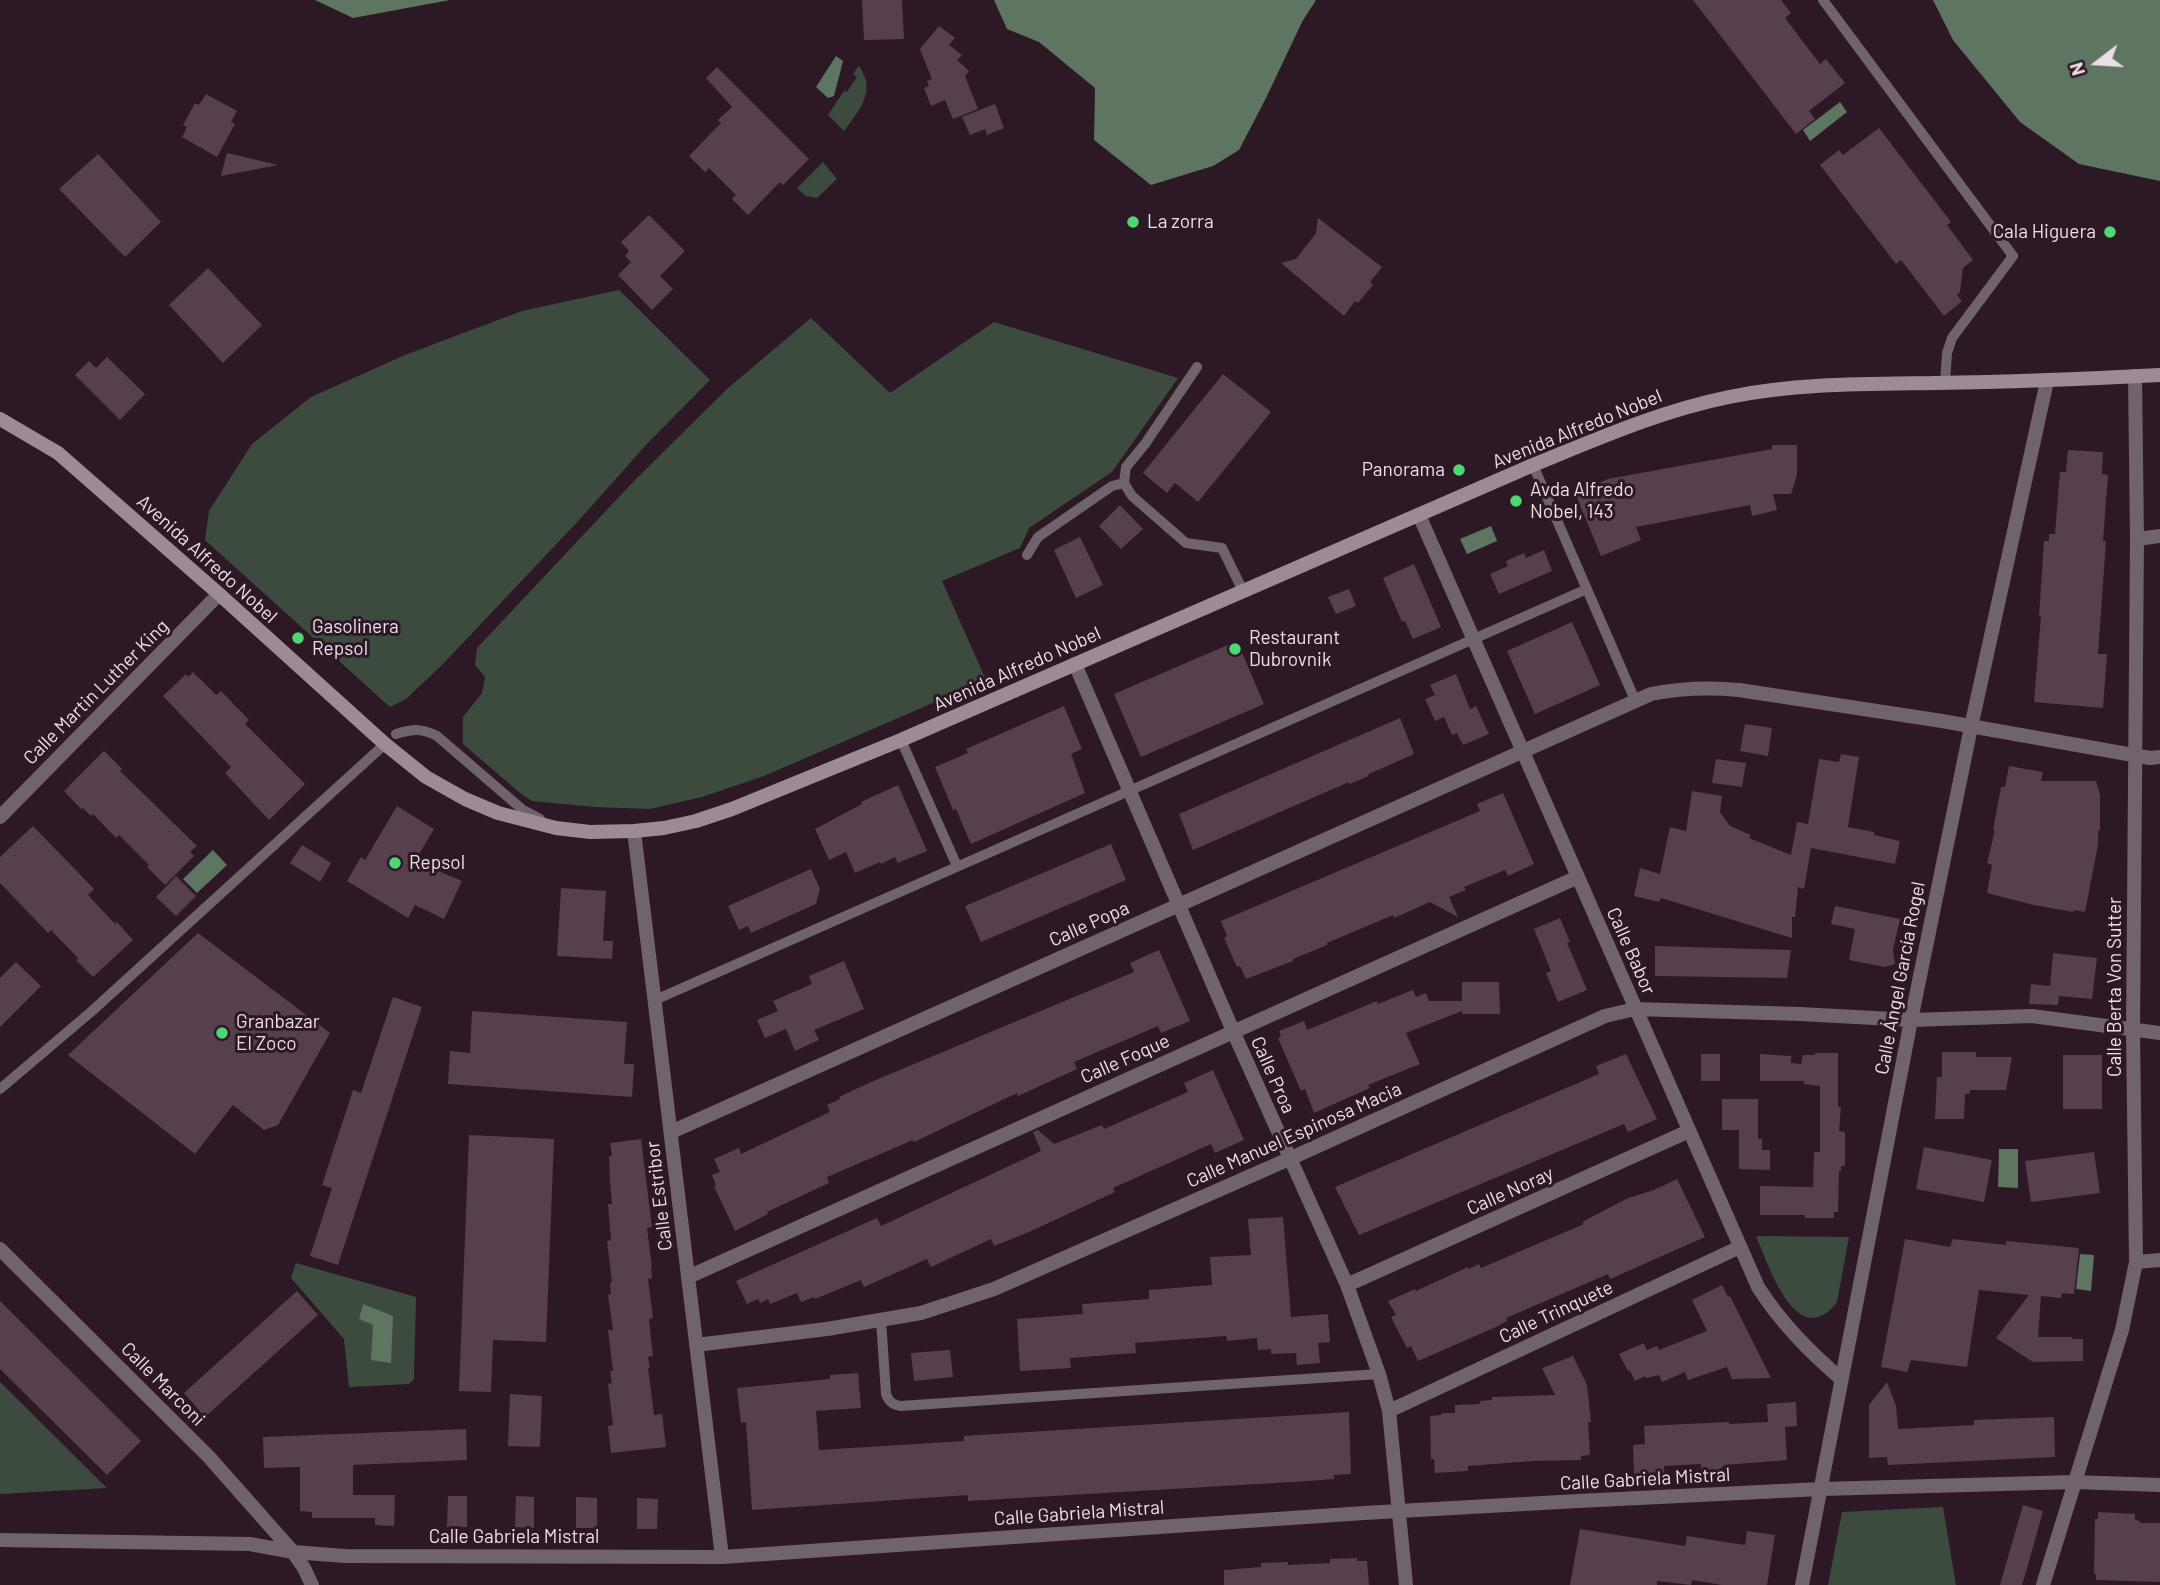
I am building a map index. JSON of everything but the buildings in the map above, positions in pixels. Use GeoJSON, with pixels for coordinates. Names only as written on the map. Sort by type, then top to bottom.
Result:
{"type":"FeatureCollection","features":[{"type":"Feature","properties":{"kind":"main road","name":"Avenida Alfredo Nobel"},"geometry":{"type":"LineString","coordinates":[[0,419],[58,453],[384,744],[426,777],[465,799],[498,813],[556,828],[590,832],[634,831],[685,823],[732,809],[901,740],[1647,419],[1731,397],[1814,386],[2047,381],[2160,375]]}},
{"type":"Feature","properties":{"kind":"street","name":"Calle Berta Von Sutter"},"geometry":{"type":"LineString","coordinates":[[2043,1585],[2122,1330],[2136,1262],[2133,1030],[2137,539],[2135,376]]}},
{"type":"Feature","properties":{"kind":"street","name":"Calle Ángel García Rogel"},"geometry":{"type":"LineString","coordinates":[[1802,1585],[1911,1020],[1971,727],[2047,381]]}},
{"type":"Feature","properties":{"kind":"street","name":"Calle Babor"},"geometry":{"type":"LineString","coordinates":[[1419,515],[1758,1287],[1772,1310],[1807,1349],[1841,1379]]}},
{"type":"Feature","properties":{"kind":"street"},"geometry":{"type":"LineString","coordinates":[[2137,539],[2160,536]]}},
{"type":"Feature","properties":{"kind":"street","name":"Calle Martin Luther King"},"geometry":{"type":"LineString","coordinates":[[0,817],[219,594]]}},
{"type":"Feature","properties":{"kind":"street","name":"Calle Proa"},"geometry":{"type":"LineString","coordinates":[[1075,664],[1289,1159],[1347,1285],[1379,1374],[1389,1411],[1406,1585]]}},
{"type":"Feature","properties":{"kind":"street","name":"Calle Popa"},"geometry":{"type":"LineString","coordinates":[[671,1132],[1635,700],[1675,689],[1705,687],[1824,702],[2136,756],[2160,757]]}},
{"type":"Feature","properties":{"kind":"street","name":"Calle Estribor"},"geometry":{"type":"LineString","coordinates":[[634,831],[722,1557]]}},
{"type":"Feature","properties":{"kind":"street","name":"Calle Foque"},"geometry":{"type":"LineString","coordinates":[[688,1277],[1578,877]]}},
{"type":"Feature","properties":{"kind":"street","name":"Calle Manuel Espinosa Macia"},"geometry":{"type":"LineString","coordinates":[[696,1345],[827,1329],[920,1313],[994,1289],[1605,1016],[1635,1009],[1911,1020],[2032,1016],[2160,1033]]}},
{"type":"Feature","properties":{"kind":"street","name":"Calle Noray"},"geometry":{"type":"LineString","coordinates":[[1347,1285],[1689,1131]]}},
{"type":"Feature","properties":{"kind":"street","name":"Calle Trinquete"},"geometry":{"type":"LineString","coordinates":[[1389,1411],[1740,1247]]}},
{"type":"Feature","properties":{"kind":"street","name":"Calle Marconi"},"geometry":{"type":"LineString","coordinates":[[0,1250],[209,1457],[293,1552],[312,1585]]}},
{"type":"Feature","properties":{"kind":"street"},"geometry":{"type":"LineString","coordinates":[[2136,1262],[2160,1260]]}},
{"type":"Feature","properties":{"kind":"street","name":"Calle Gabriela Mistral"},"geometry":{"type":"LineString","coordinates":[[0,1540],[229,1543],[293,1552],[375,1556],[722,1557],[1398,1510],[1821,1489],[2074,1482],[2160,1485]]}},
{"type":"Feature","properties":{"kind":"lane"},"geometry":{"type":"LineString","coordinates":[[1823,0],[2013,256],[1952,338],[1947,353],[1945,383]]}},
{"type":"Feature","properties":{"kind":"lane"},"geometry":{"type":"LineString","coordinates":[[1197,367],[1145,444],[1126,467],[1124,483],[1132,496],[1186,543],[1222,548],[1243,591]]}},
{"type":"Feature","properties":{"kind":"lane"},"geometry":{"type":"LineString","coordinates":[[1533,466],[1635,700]]}},
{"type":"Feature","properties":{"kind":"lane"},"geometry":{"type":"LineString","coordinates":[[1027,555],[1038,537],[1112,486],[1124,483]]}},
{"type":"Feature","properties":{"kind":"lane"},"geometry":{"type":"LineString","coordinates":[[655,1000],[1587,589]]}},
{"type":"Feature","properties":{"kind":"lane"},"geometry":{"type":"LineString","coordinates":[[397,733],[414,729],[426,730],[437,736],[523,810],[556,828]]}},
{"type":"Feature","properties":{"kind":"lane"},"geometry":{"type":"LineString","coordinates":[[901,740],[957,866]]}},
{"type":"Feature","properties":{"kind":"lane"},"geometry":{"type":"LineString","coordinates":[[0,1089],[92,1012],[384,744]]}},
{"type":"Feature","properties":{"kind":"lane"},"geometry":{"type":"LineString","coordinates":[[881,1320],[886,1394],[893,1405],[900,1406],[1379,1374]]}},
{"type":"Feature","properties":{"kind":"shaded area"},"geometry":{"type":"Polygon","coordinates":[[[315,0],[450,0],[353,18],[315,0]]]}},
{"type":"Feature","properties":{"kind":"shaded area"},"geometry":{"type":"Polygon","coordinates":[[[994,0],[1316,0],[1302,22],[1239,150],[1213,166],[1151,185],[1094,140],[1095,88],[1039,42],[1007,29],[994,0]]]}},
{"type":"Feature","properties":{"kind":"shaded area"},"geometry":{"type":"Polygon","coordinates":[[[1933,0],[2160,0],[2160,181],[2079,164],[2020,122],[1953,40],[1933,0]]]}},
{"type":"Feature","properties":{"kind":"shaded area"},"geometry":{"type":"Polygon","coordinates":[[[836,56],[843,61],[834,96],[828,98],[816,87],[836,56]]]}},
{"type":"Feature","properties":{"kind":"shaded area"},"geometry":{"type":"Polygon","coordinates":[[[859,66],[864,75],[866,92],[860,108],[844,131],[828,115],[857,77],[853,74],[859,66]]]}},
{"type":"Feature","properties":{"kind":"shaded area"},"geometry":{"type":"Polygon","coordinates":[[[1840,102],[1847,112],[1810,141],[1803,130],[1840,102]]]}},
{"type":"Feature","properties":{"kind":"shaded area"},"geometry":{"type":"Polygon","coordinates":[[[823,162],[837,179],[817,198],[806,196],[797,188],[823,162]]]}},
{"type":"Feature","properties":{"kind":"shaded area"},"geometry":{"type":"Polygon","coordinates":[[[619,290],[710,380],[645,446],[443,664],[406,699],[390,707],[205,540],[209,511],[252,444],[311,397],[405,355],[522,311],[619,290]]]}},
{"type":"Feature","properties":{"kind":"shaded area"},"geometry":{"type":"Polygon","coordinates":[[[811,318],[890,393],[994,322],[1178,378],[1112,472],[1029,528],[1020,548],[942,581],[986,680],[764,776],[702,797],[650,809],[532,801],[463,744],[463,717],[482,693],[485,677],[475,665],[477,648],[634,481],[727,389],[811,318]]]}},
{"type":"Feature","properties":{"kind":"shaded area"},"geometry":{"type":"Polygon","coordinates":[[[1491,526],[1497,541],[1467,554],[1460,539],[1491,526]]]}},
{"type":"Feature","properties":{"kind":"shaded area"},"geometry":{"type":"Polygon","coordinates":[[[213,850],[227,865],[197,893],[183,879],[213,850]]]}},
{"type":"Feature","properties":{"kind":"shaded area"},"geometry":{"type":"Polygon","coordinates":[[[1999,1149],[2018,1149],[2018,1188],[1998,1187],[1999,1149]]]}},
{"type":"Feature","properties":{"kind":"shaded area"},"geometry":{"type":"Polygon","coordinates":[[[1756,1236],[1849,1237],[1837,1302],[1823,1315],[1809,1318],[1797,1311],[1776,1283],[1756,1236]]]}},
{"type":"Feature","properties":{"kind":"shaded area"},"geometry":{"type":"Polygon","coordinates":[[[2080,1254],[2094,1255],[2091,1291],[2076,1289],[2080,1254]]]}},
{"type":"Feature","properties":{"kind":"shaded area"},"geometry":{"type":"Polygon","coordinates":[[[296,1263],[416,1297],[414,1379],[409,1384],[349,1387],[344,1339],[291,1278],[296,1263]]]}},
{"type":"Feature","properties":{"kind":"shaded area"},"geometry":{"type":"Polygon","coordinates":[[[363,1304],[393,1316],[391,1363],[371,1360],[373,1325],[359,1319],[363,1304]]]}},
{"type":"Feature","properties":{"kind":"shaded area"},"geometry":{"type":"Polygon","coordinates":[[[0,1382],[107,1488],[0,1494],[0,1382]]]}},
{"type":"Feature","properties":{"kind":"shaded area"},"geometry":{"type":"Polygon","coordinates":[[[1943,1507],[1956,1585],[1828,1585],[1842,1512],[1943,1507]]]}},
{"type":"Feature","properties":{"kind":"place","name":"La zorra"},"geometry":{"type":"Point","coordinates":[1133,222]}},
{"type":"Feature","properties":{"kind":"place","name":"Cala Higuera"},"geometry":{"type":"Point","coordinates":[2110,232]}},
{"type":"Feature","properties":{"kind":"place","name":"Panorama"},"geometry":{"type":"Point","coordinates":[1459,470]}},
{"type":"Feature","properties":{"kind":"place","name":"Avda Alfredo Nobel, 143"},"geometry":{"type":"Point","coordinates":[1516,501]}},
{"type":"Feature","properties":{"kind":"place","name":"Gasolinera Repsol"},"geometry":{"type":"Point","coordinates":[298,638]}},
{"type":"Feature","properties":{"kind":"place","name":"Restaurant Dubrovnik"},"geometry":{"type":"Point","coordinates":[1235,649]}},
{"type":"Feature","properties":{"kind":"place","name":"Repsol"},"geometry":{"type":"Point","coordinates":[395,863]}},
{"type":"Feature","properties":{"kind":"place","name":"Granbazar El Zoco"},"geometry":{"type":"Point","coordinates":[222,1033]}}]}
